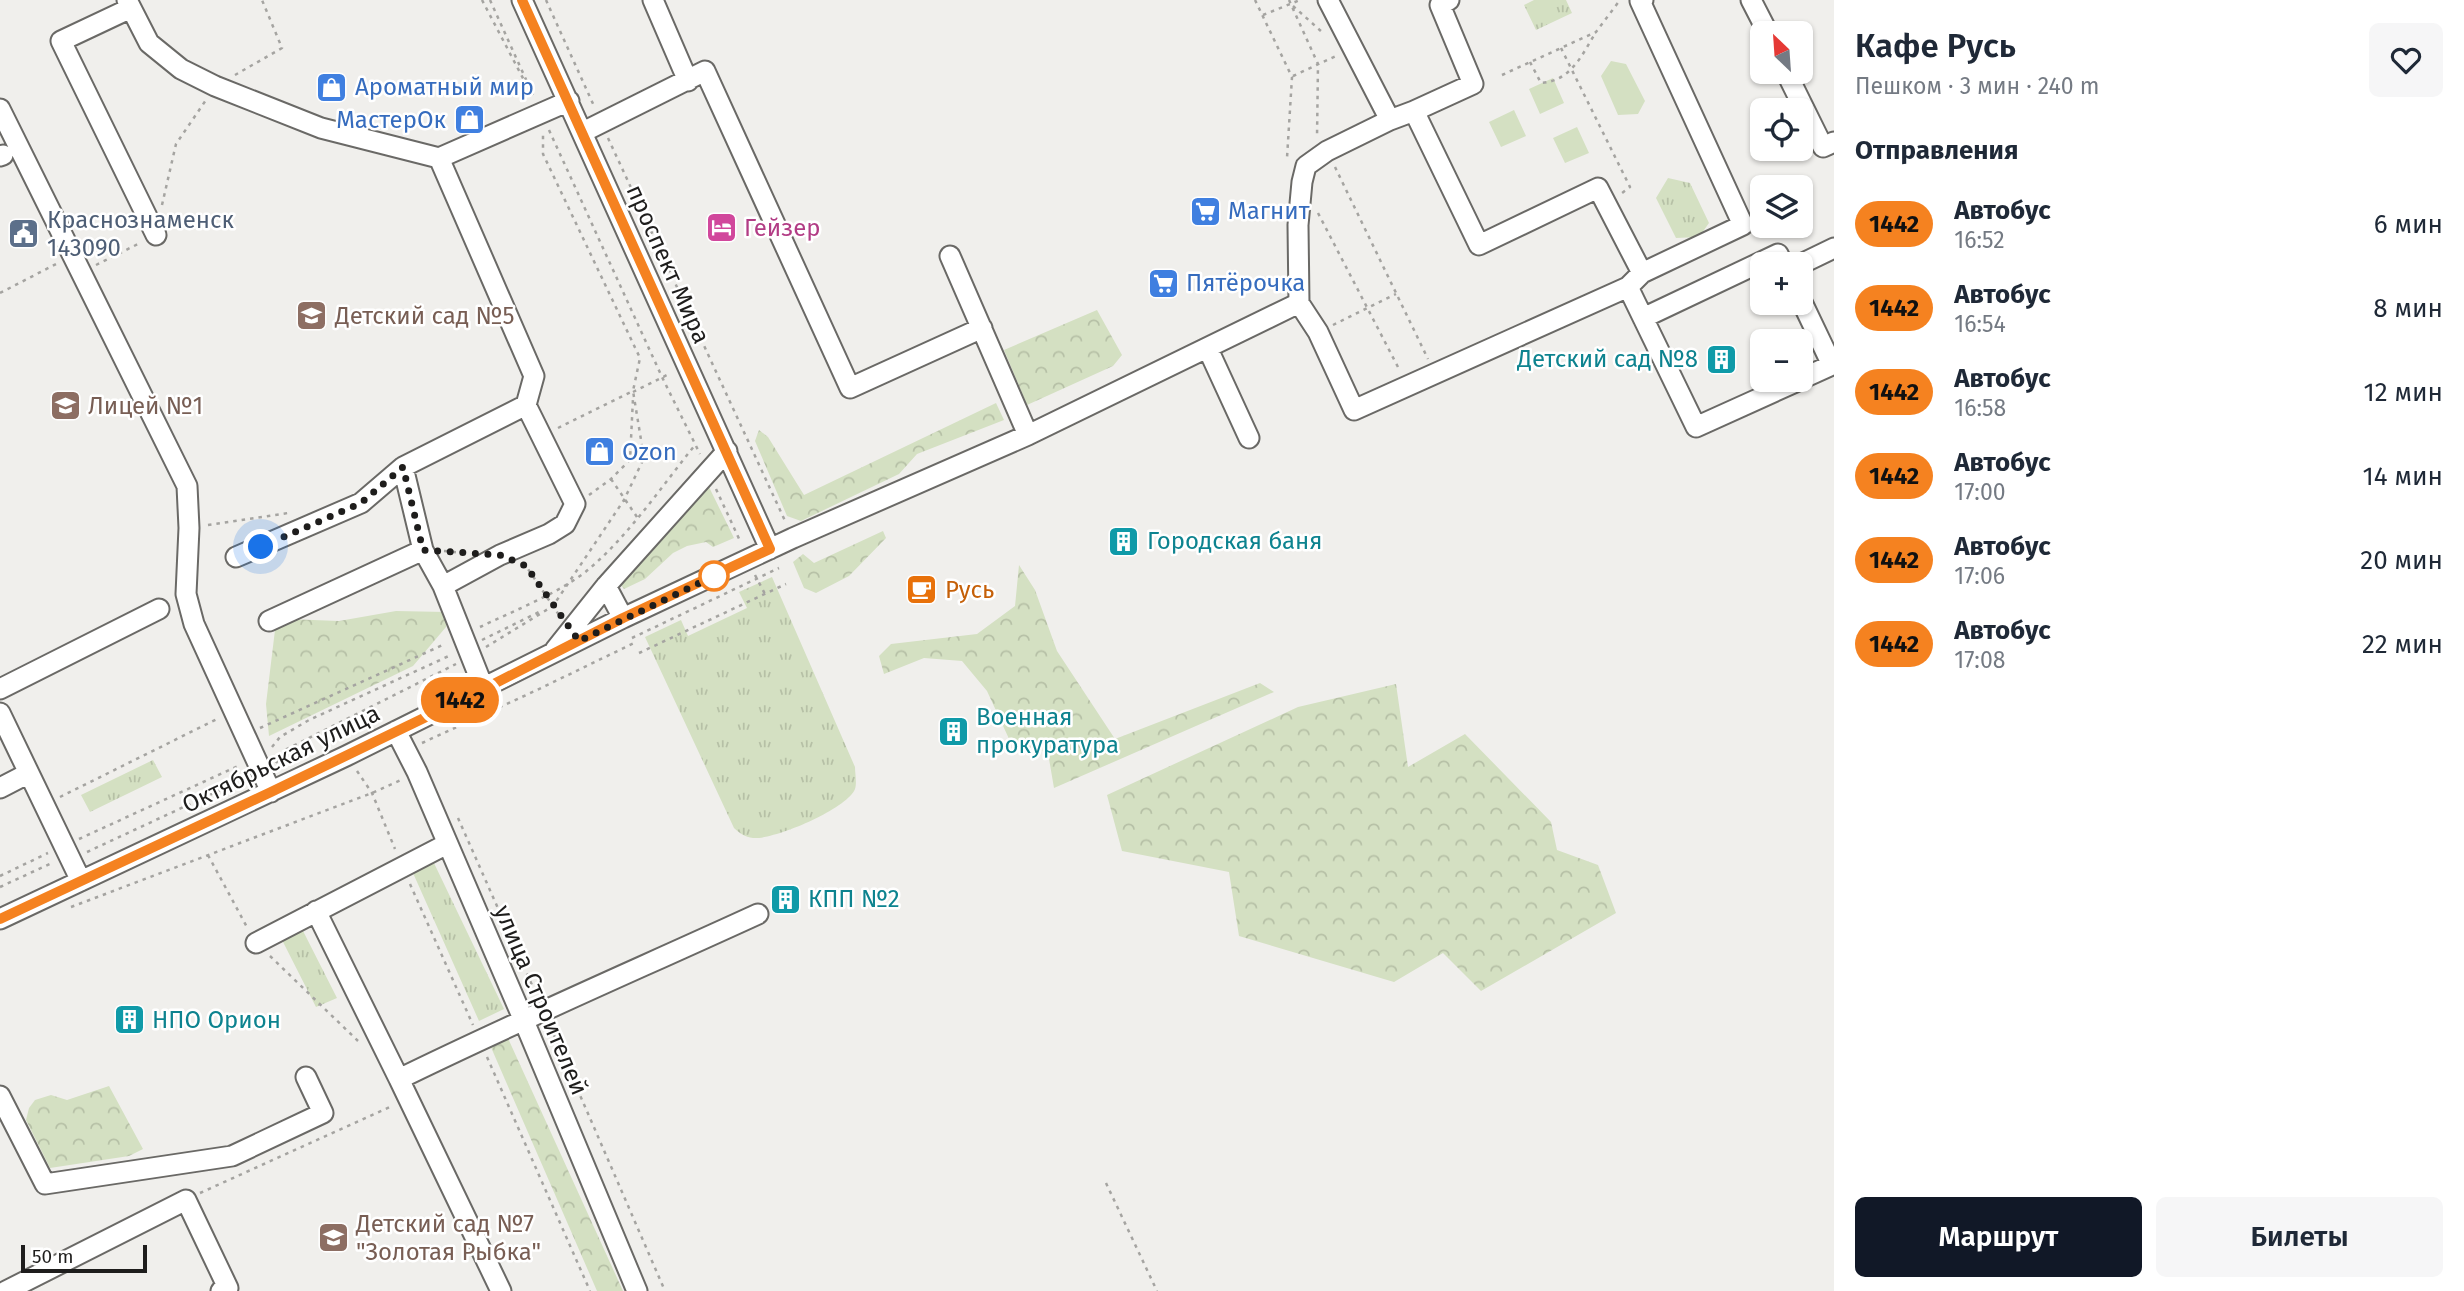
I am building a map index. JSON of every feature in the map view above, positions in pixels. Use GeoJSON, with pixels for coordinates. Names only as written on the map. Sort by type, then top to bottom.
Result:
{"type":"FeatureCollection","features":[{"type":"Feature","properties":{"kind":"street","name":"проспект Мира"},"geometry":{"type":"LineString","coordinates":[[522,0],[770,549]]}},
{"type":"Feature","properties":{"kind":"street"},"geometry":{"type":"LineString","coordinates":[[653,0],[688,81]]}},
{"type":"Feature","properties":{"kind":"street"},"geometry":{"type":"LineString","coordinates":[[1328,0],[1390,120]]}},
{"type":"Feature","properties":{"kind":"street"},"geometry":{"type":"LineString","coordinates":[[1449,0],[1440,5],[1473,84],[1322,148],[1306,166],[1302,182],[1298,225],[1299,303],[1318,332],[1354,410],[1436,375],[1743,225],[1640,1],[1643,0]]}},
{"type":"Feature","properties":{"kind":"street"},"geometry":{"type":"LineString","coordinates":[[1751,0],[1762,21]]}},
{"type":"Feature","properties":{"kind":"street"},"geometry":{"type":"LineString","coordinates":[[156,236],[61,41],[129,4],[149,43],[181,69],[215,86],[321,128],[439,158],[569,101]]}},
{"type":"Feature","properties":{"kind":"street"},"geometry":{"type":"LineString","coordinates":[[583,132],[705,71],[850,388],[982,328]]}},
{"type":"Feature","properties":{"kind":"street"},"geometry":{"type":"LineString","coordinates":[[1792,84],[1823,147],[1834,142]]}},
{"type":"Feature","properties":{"kind":"street"},"geometry":{"type":"LineString","coordinates":[[0,109],[187,486],[189,528],[186,594],[194,624],[271,792]]}},
{"type":"Feature","properties":{"kind":"street"},"geometry":{"type":"LineString","coordinates":[[1414,111],[1479,245],[1598,188],[1608,206],[1635,280],[1643,318],[1696,427],[1773,392]]}},
{"type":"Feature","properties":{"kind":"street"},"geometry":{"type":"LineString","coordinates":[[439,158],[534,376],[526,405],[575,504],[565,524],[443,586]]}},
{"type":"Feature","properties":{"kind":"street"},"geometry":{"type":"LineString","coordinates":[[1813,258],[1834,248]]}},
{"type":"Feature","properties":{"kind":"street"},"geometry":{"type":"LineString","coordinates":[[950,256],[1028,435]]}},
{"type":"Feature","properties":{"kind":"street"},"geometry":{"type":"LineString","coordinates":[[1643,318],[1750,267]]}},
{"type":"Feature","properties":{"kind":"street","name":"Октябрьская улица"},"geometry":{"type":"LineString","coordinates":[[0,919],[346,756],[623,618],[793,538],[1028,435],[1299,303]]}},
{"type":"Feature","properties":{"kind":"street"},"geometry":{"type":"LineString","coordinates":[[1808,315],[1832,365],[1813,374]]}},
{"type":"Feature","properties":{"kind":"street"},"geometry":{"type":"LineString","coordinates":[[1208,349],[1249,438]]}},
{"type":"Feature","properties":{"kind":"street"},"geometry":{"type":"LineString","coordinates":[[236,558],[361,503],[403,467],[526,405]]}},
{"type":"Feature","properties":{"kind":"street"},"geometry":{"type":"LineString","coordinates":[[550,656],[606,586],[727,452]]}},
{"type":"Feature","properties":{"kind":"street"},"geometry":{"type":"LineString","coordinates":[[403,467],[423,550],[443,586],[484,689]]}},
{"type":"Feature","properties":{"kind":"street"},"geometry":{"type":"LineString","coordinates":[[269,621],[423,550]]}},
{"type":"Feature","properties":{"kind":"street"},"geometry":{"type":"LineString","coordinates":[[606,586],[623,618]]}},
{"type":"Feature","properties":{"kind":"street"},"geometry":{"type":"LineString","coordinates":[[0,689],[159,610]]}},
{"type":"Feature","properties":{"kind":"street"},"geometry":{"type":"LineString","coordinates":[[0,713],[81,881]]}},
{"type":"Feature","properties":{"kind":"street","name":"улица Строителей"},"geometry":{"type":"LineString","coordinates":[[396,731],[417,772],[637,1291]]}},
{"type":"Feature","properties":{"kind":"street"},"geometry":{"type":"LineString","coordinates":[[0,788],[29,773]]}},
{"type":"Feature","properties":{"kind":"street"},"geometry":{"type":"LineString","coordinates":[[256,943],[447,844]]}},
{"type":"Feature","properties":{"kind":"street"},"geometry":{"type":"LineString","coordinates":[[316,911],[501,1291]]}},
{"type":"Feature","properties":{"kind":"street"},"geometry":{"type":"LineString","coordinates":[[399,1079],[480,1039],[758,914]]}},
{"type":"Feature","properties":{"kind":"street"},"geometry":{"type":"LineString","coordinates":[[0,1096],[45,1184],[232,1156],[323,1113],[306,1077]]}},
{"type":"Feature","properties":{"kind":"street"},"geometry":{"type":"LineString","coordinates":[[6,1291],[186,1200],[228,1288],[221,1291]]}},
{"type":"Feature","properties":{"kind":"path"},"geometry":{"type":"LineString","coordinates":[[0,293],[156,236],[176,144],[215,86],[282,48],[262,0]]}},
{"type":"Feature","properties":{"kind":"path"},"geometry":{"type":"LineString","coordinates":[[482,0],[542,114],[543,154],[640,358],[633,391],[630,460],[611,480],[575,504]]}},
{"type":"Feature","properties":{"kind":"path"},"geometry":{"type":"LineString","coordinates":[[490,0],[662,377],[696,443],[765,594]]}},
{"type":"Feature","properties":{"kind":"path"},"geometry":{"type":"LineString","coordinates":[[547,0],[793,538]]}},
{"type":"Feature","properties":{"kind":"path"},"geometry":{"type":"LineString","coordinates":[[1255,0],[1292,76],[1287,158]]}},
{"type":"Feature","properties":{"kind":"path"},"geometry":{"type":"LineString","coordinates":[[1263,15],[1291,1],[1300,0]]}},
{"type":"Feature","properties":{"kind":"path"},"geometry":{"type":"LineString","coordinates":[[1531,62],[1541,83],[1555,82],[1572,70],[1620,0]]}},
{"type":"Feature","properties":{"kind":"path"},"geometry":{"type":"LineString","coordinates":[[1291,1],[1327,36]]}},
{"type":"Feature","properties":{"kind":"path"},"geometry":{"type":"LineString","coordinates":[[1291,1],[1318,64],[1322,148],[1436,375]]}},
{"type":"Feature","properties":{"kind":"path"},"geometry":{"type":"LineString","coordinates":[[1502,75],[1596,32]]}},
{"type":"Feature","properties":{"kind":"path"},"geometry":{"type":"LineString","coordinates":[[1561,48],[1630,187],[1608,206]]}},
{"type":"Feature","properties":{"kind":"path"},"geometry":{"type":"LineString","coordinates":[[1292,76],[1345,52]]}},
{"type":"Feature","properties":{"kind":"path"},"geometry":{"type":"LineString","coordinates":[[1302,182],[1408,387]]}},
{"type":"Feature","properties":{"kind":"path"},"geometry":{"type":"LineString","coordinates":[[1318,332],[1396,294]]}},
{"type":"Feature","properties":{"kind":"path"},"geometry":{"type":"LineString","coordinates":[[542,436],[686,365]]}},
{"type":"Feature","properties":{"kind":"path"},"geometry":{"type":"LineString","coordinates":[[0,876],[68,853],[258,764],[275,746],[279,737],[309,720],[553,606],[624,500],[644,458],[633,391]]}},
{"type":"Feature","properties":{"kind":"path"},"geometry":{"type":"LineString","coordinates":[[0,887],[230,771],[258,764],[273,768],[285,750],[467,646],[589,569],[637,517],[696,443]]}},
{"type":"Feature","properties":{"kind":"path"},"geometry":{"type":"LineString","coordinates":[[611,480],[637,517]]}},
{"type":"Feature","properties":{"kind":"path"},"geometry":{"type":"LineString","coordinates":[[189,528],[295,512]]}},
{"type":"Feature","properties":{"kind":"path"},"geometry":{"type":"LineString","coordinates":[[423,550],[500,555],[526,566],[570,631]]}},
{"type":"Feature","properties":{"kind":"path"},"geometry":{"type":"LineString","coordinates":[[632,638],[779,568]]}},
{"type":"Feature","properties":{"kind":"path"},"geometry":{"type":"LineString","coordinates":[[639,653],[786,584]]}},
{"type":"Feature","properties":{"kind":"path"},"geometry":{"type":"LineString","coordinates":[[244,735],[467,646],[553,606]]}},
{"type":"Feature","properties":{"kind":"path"},"geometry":{"type":"LineString","coordinates":[[422,743],[635,643]]}},
{"type":"Feature","properties":{"kind":"path"},"geometry":{"type":"LineString","coordinates":[[44,805],[233,711]]}},
{"type":"Feature","properties":{"kind":"path"},"geometry":{"type":"LineString","coordinates":[[346,756],[372,793],[402,868],[590,1291]]}},
{"type":"Feature","properties":{"kind":"path"},"geometry":{"type":"LineString","coordinates":[[61,911],[372,793],[417,772]]}},
{"type":"Feature","properties":{"kind":"path"},"geometry":{"type":"LineString","coordinates":[[208,855],[256,943],[360,1043]]}},
{"type":"Feature","properties":{"kind":"path"},"geometry":{"type":"LineString","coordinates":[[186,1200],[408,1098]]}},
{"type":"Feature","properties":{"kind":"path"},"geometry":{"type":"LineString","coordinates":[[1105,1183],[1157,1291]]}},
{"type":"Feature","properties":{"kind":"green space"},"geometry":{"type":"Polygon","coordinates":[[[1534,0],[1566,0],[1572,13],[1536,30],[1524,5],[1534,0]]]}},
{"type":"Feature","properties":{"kind":"green space"},"geometry":{"type":"Polygon","coordinates":[[[1611,61],[1626,64],[1645,101],[1638,114],[1618,115],[1601,76],[1611,61]]]}},
{"type":"Feature","properties":{"kind":"green space"},"geometry":{"type":"Polygon","coordinates":[[[1553,78],[1564,103],[1540,114],[1529,89],[1553,78]]]}},
{"type":"Feature","properties":{"kind":"green space"},"geometry":{"type":"Polygon","coordinates":[[[1514,110],[1526,136],[1501,147],[1489,122],[1514,110]]]}},
{"type":"Feature","properties":{"kind":"green space"},"geometry":{"type":"Polygon","coordinates":[[[1577,127],[1589,153],[1565,163],[1553,138],[1577,127]]]}},
{"type":"Feature","properties":{"kind":"green space"},"geometry":{"type":"Polygon","coordinates":[[[1668,178],[1690,183],[1709,223],[1699,237],[1676,238],[1656,198],[1668,178]]]}},
{"type":"Feature","properties":{"kind":"green space"},"geometry":{"type":"Polygon","coordinates":[[[1097,310],[1122,355],[1113,366],[1027,405],[1004,350],[1097,310]]]}},
{"type":"Feature","properties":{"kind":"green space"},"geometry":{"type":"Polygon","coordinates":[[[996,403],[1004,420],[917,454],[899,474],[801,521],[787,516],[755,441],[759,430],[768,437],[804,495],[996,403]]]}},
{"type":"Feature","properties":{"kind":"green space"},"geometry":{"type":"Polygon","coordinates":[[[709,487],[734,538],[713,547],[706,542],[687,546],[673,553],[645,579],[624,589],[621,585],[626,577],[709,487]]]}},
{"type":"Feature","properties":{"kind":"green space"},"geometry":{"type":"Polygon","coordinates":[[[883,531],[886,538],[849,576],[816,593],[804,588],[793,562],[803,554],[814,563],[883,531]]]}},
{"type":"Feature","properties":{"kind":"green space"},"geometry":{"type":"Polygon","coordinates":[[[1019,565],[1035,590],[1057,651],[1115,739],[1260,683],[1274,692],[1054,788],[1048,753],[1010,741],[987,691],[962,661],[924,658],[884,674],[879,656],[891,644],[977,634],[1015,606],[1019,565]]]}},
{"type":"Feature","properties":{"kind":"green space"},"geometry":{"type":"Polygon","coordinates":[[[772,577],[855,767],[856,784],[849,797],[825,814],[777,834],[753,838],[734,828],[645,637],[681,620],[688,636],[747,608],[739,592],[772,577]]]}},
{"type":"Feature","properties":{"kind":"green space"},"geometry":{"type":"Polygon","coordinates":[[[396,611],[446,612],[446,627],[413,666],[269,736],[266,704],[275,630],[287,619],[339,621],[396,611]]]}},
{"type":"Feature","properties":{"kind":"green space"},"geometry":{"type":"Polygon","coordinates":[[[1396,684],[1408,767],[1465,734],[1551,822],[1557,850],[1598,865],[1616,913],[1481,991],[1443,953],[1394,982],[1239,936],[1229,872],[1122,851],[1107,795],[1298,707],[1396,684]]]}},
{"type":"Feature","properties":{"kind":"green space"},"geometry":{"type":"Polygon","coordinates":[[[153,760],[162,777],[90,812],[81,795],[153,760]]]}},
{"type":"Feature","properties":{"kind":"green space"},"geometry":{"type":"Polygon","coordinates":[[[433,861],[504,1009],[479,1021],[413,873],[433,861]]]}},
{"type":"Feature","properties":{"kind":"green space"},"geometry":{"type":"Polygon","coordinates":[[[301,927],[337,998],[316,1007],[281,938],[301,927]]]}},
{"type":"Feature","properties":{"kind":"green space"},"geometry":{"type":"Polygon","coordinates":[[[507,1036],[623,1291],[597,1291],[490,1045],[507,1036]]]}},
{"type":"Feature","properties":{"kind":"green space"},"geometry":{"type":"Polygon","coordinates":[[[109,1086],[143,1149],[129,1156],[50,1168],[26,1120],[29,1108],[35,1100],[51,1095],[67,1100],[109,1086]]]}},
{"type":"Feature","properties":{"kind":"bus line","name":"1442"},"geometry":{"type":"LineString","coordinates":[[0,919],[271,792],[623,618],[770,549],[522,0]]}},
{"type":"Feature","properties":{"kind":"place","name":"Ароматный мир"},"geometry":{"type":"Point","coordinates":[332,87]}},
{"type":"Feature","properties":{"kind":"place","name":"МастерОк"},"geometry":{"type":"Point","coordinates":[469,120]}},
{"type":"Feature","properties":{"kind":"place","name":"Магнит"},"geometry":{"type":"Point","coordinates":[1205,211]}},
{"type":"Feature","properties":{"kind":"place","name":"Гейзер"},"geometry":{"type":"Point","coordinates":[721,228]}},
{"type":"Feature","properties":{"kind":"place","name":"Краснознаменск 143090"},"geometry":{"type":"Point","coordinates":[24,234]}},
{"type":"Feature","properties":{"kind":"place","name":"Пятёрочка"},"geometry":{"type":"Point","coordinates":[1163,283]}},
{"type":"Feature","properties":{"kind":"place","name":"Детский сад №5"},"geometry":{"type":"Point","coordinates":[312,316]}},
{"type":"Feature","properties":{"kind":"place","name":"Детский сад №8"},"geometry":{"type":"Point","coordinates":[1721,359]}},
{"type":"Feature","properties":{"kind":"place","name":"Лицей №1"},"geometry":{"type":"Point","coordinates":[65,406]}},
{"type":"Feature","properties":{"kind":"place","name":"Ozon"},"geometry":{"type":"Point","coordinates":[599,452]}},
{"type":"Feature","properties":{"kind":"place","name":"Городская баня"},"geometry":{"type":"Point","coordinates":[1124,541]}},
{"type":"Feature","properties":{"kind":"place","name":"Русь"},"geometry":{"type":"Point","coordinates":[922,590]}},
{"type":"Feature","properties":{"kind":"place","name":"Военная прокуратура"},"geometry":{"type":"Point","coordinates":[953,731]}},
{"type":"Feature","properties":{"kind":"place","name":"КПП №2"},"geometry":{"type":"Point","coordinates":[785,899]}},
{"type":"Feature","properties":{"kind":"place","name":"НПО Орион"},"geometry":{"type":"Point","coordinates":[129,1020]}},
{"type":"Feature","properties":{"kind":"place","name":"Детский сад №7 \"Золотая Рыбка\""},"geometry":{"type":"Point","coordinates":[333,1238]}},
{"type":"Feature","properties":{"kind":"route"},"geometry":{"type":"LineString","coordinates":[[261,547],[361,503],[403,467],[423,550],[500,555],[526,566],[579,641],[714,576]]}}]}
